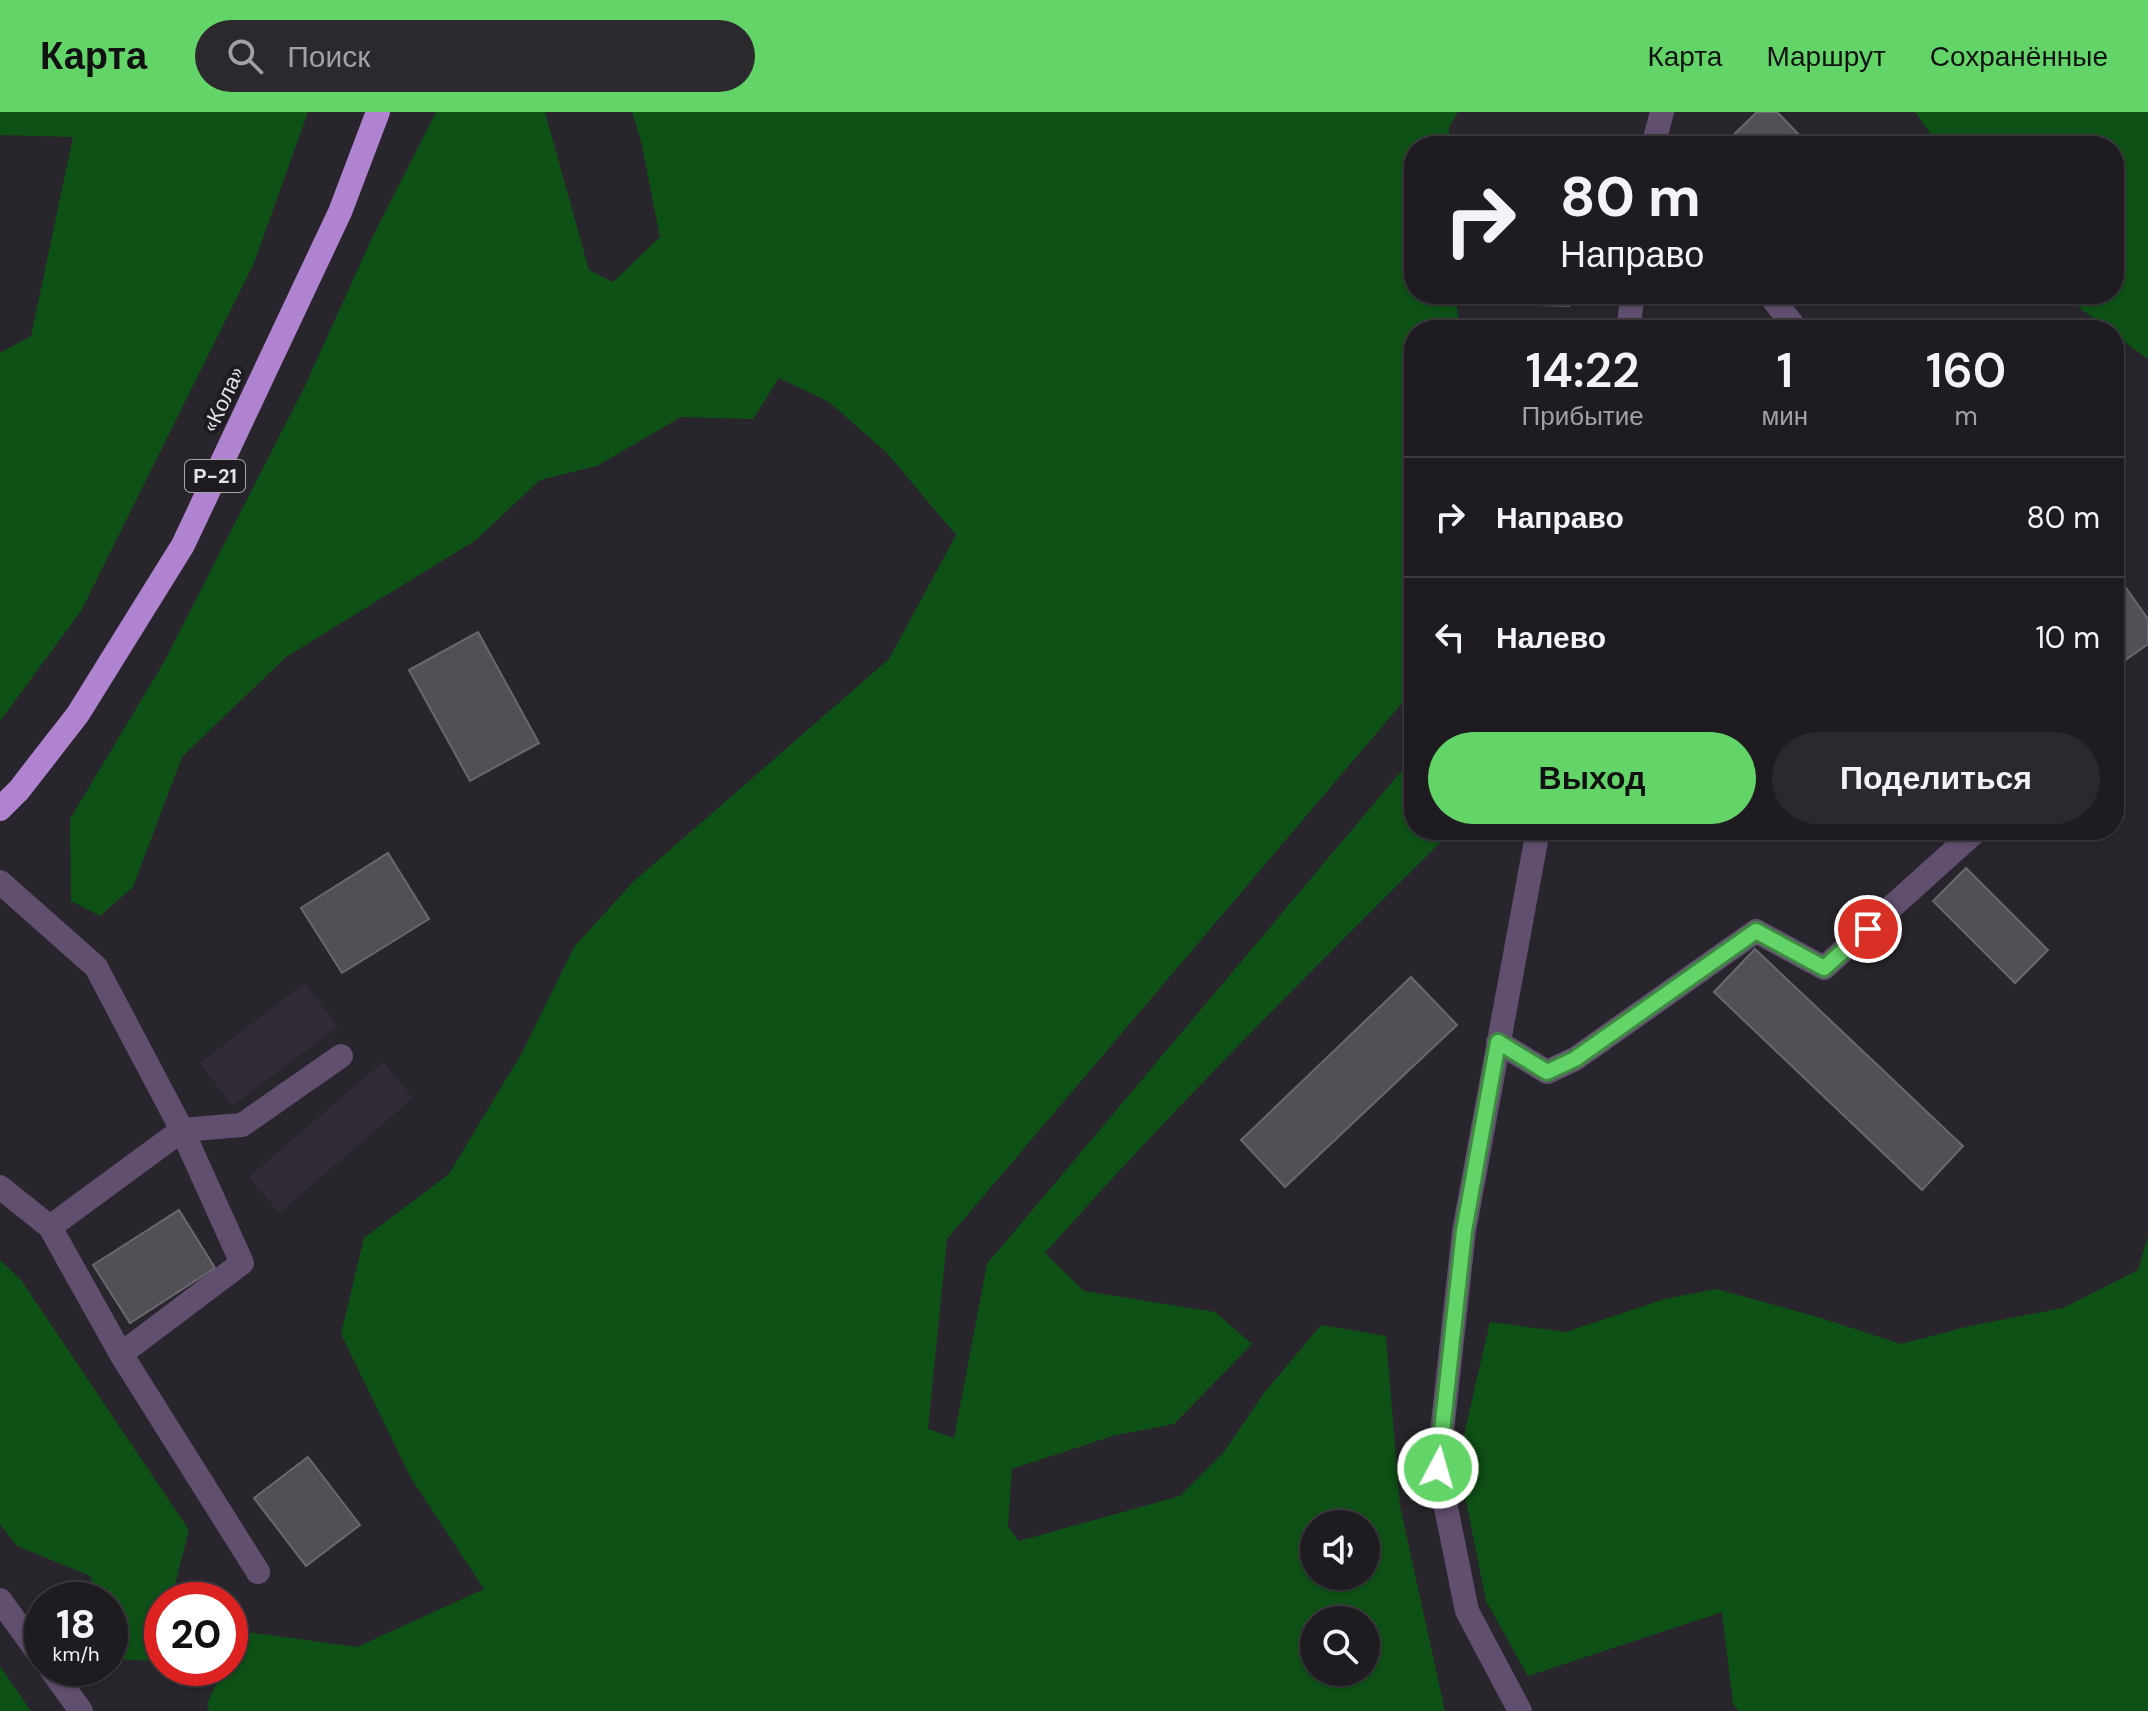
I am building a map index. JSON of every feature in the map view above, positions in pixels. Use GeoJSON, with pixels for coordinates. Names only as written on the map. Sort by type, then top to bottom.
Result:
{"type":"FeatureCollection","features":[{"type":"Feature","properties":{"kind":"highway","name":"«Кола»"},"geometry":{"type":"LineString","coordinates":[[0,809],[19,790],[78,714],[183,545],[340,212],[378,112]]}},
{"type":"Feature","properties":{"kind":"street"},"geometry":{"type":"LineString","coordinates":[[1656,136],[1662,112]]}},
{"type":"Feature","properties":{"kind":"street"},"geometry":{"type":"LineString","coordinates":[[1777,304],[1789,320]]}},
{"type":"Feature","properties":{"kind":"street"},"geometry":{"type":"LineString","coordinates":[[1520,1711],[1467,1611],[1438,1468],[1464,1231],[1536,840]]}},
{"type":"Feature","properties":{"kind":"street"},"geometry":{"type":"LineString","coordinates":[[1498,1042],[1547,1072],[1575,1059],[1756,931],[1824,968],[1966,840]]}},
{"type":"Feature","properties":{"kind":"street"},"geometry":{"type":"LineString","coordinates":[[0,882],[96,967],[182,1130],[242,1263],[121,1354]]}},
{"type":"Feature","properties":{"kind":"street"},"geometry":{"type":"LineString","coordinates":[[50,1227],[182,1130],[242,1125],[341,1056]]}},
{"type":"Feature","properties":{"kind":"street"},"geometry":{"type":"LineString","coordinates":[[0,1187],[50,1227],[121,1354],[258,1572]]}},
{"type":"Feature","properties":{"kind":"street"},"geometry":{"type":"LineString","coordinates":[[0,1600],[24,1633]]}},
{"type":"Feature","properties":{"kind":"street"},"geometry":{"type":"LineString","coordinates":[[63,1686],[81,1711]]}},
{"type":"Feature","properties":{"kind":"shaded area"},"geometry":{"type":"Polygon","coordinates":[[[305,983],[338,1027],[232,1106],[200,1063],[305,983]]]}},
{"type":"Feature","properties":{"kind":"shaded area"},"geometry":{"type":"Polygon","coordinates":[[[383,1062],[413,1098],[279,1213],[249,1177],[383,1062]]]}},
{"type":"Feature","properties":{"kind":"green space"},"geometry":{"type":"Polygon","coordinates":[[[0,112],[308,112],[254,263],[81,611],[0,721],[0,353],[31,336],[73,137],[0,135],[0,112]]]}},
{"type":"Feature","properties":{"kind":"green space"},"geometry":{"type":"Polygon","coordinates":[[[436,112],[545,112],[589,270],[613,282],[660,237],[641,141],[632,112],[1458,112],[1449,127],[1449,136],[1404,136],[1404,304],[1456,304],[1459,320],[1404,320],[1404,701],[947,1239],[928,1429],[954,1438],[987,1264],[1404,768],[1404,840],[1443,840],[1195,1091],[1045,1253],[1084,1291],[1215,1312],[1252,1344],[1174,1424],[1112,1436],[1012,1469],[1008,1526],[1019,1541],[1180,1496],[1224,1452],[1264,1393],[1321,1325],[1386,1336],[1400,1506],[1445,1711],[209,1711],[207,1704],[216,1686],[248,1686],[248,1632],[357,1647],[484,1589],[411,1478],[341,1334],[364,1238],[449,1174],[523,1051],[574,947],[633,882],[889,659],[956,535],[887,453],[829,402],[779,378],[753,419],[681,417],[597,466],[540,480],[476,540],[286,657],[182,757],[133,887],[100,916],[71,901],[70,819],[164,662],[304,388],[372,238],[436,112]]]}},
{"type":"Feature","properties":{"kind":"green space"},"geometry":{"type":"Polygon","coordinates":[[[1915,112],[2148,112],[2148,359],[2124,341],[2124,320],[2096,320],[2074,304],[2124,304],[2124,136],[1932,136],[1915,112]]]}},
{"type":"Feature","properties":{"kind":"green space"},"geometry":{"type":"Polygon","coordinates":[[[2148,1236],[2148,1711],[1739,1711],[1733,1704],[1722,1612],[1528,1676],[1486,1601],[1458,1461],[1490,1322],[1566,1332],[1665,1299],[1716,1289],[1901,1344],[1970,1326],[2063,1308],[2138,1270],[2148,1236]]]}},
{"type":"Feature","properties":{"kind":"green space"},"geometry":{"type":"Polygon","coordinates":[[[0,1260],[21,1280],[189,1530],[176,1582],[144,1582],[144,1660],[128,1660],[128,1582],[91,1582],[91,1576],[17,1546],[0,1524],[0,1260]]]}},
{"type":"Feature","properties":{"kind":"green space"},"geometry":{"type":"Polygon","coordinates":[[[0,1666],[31,1711],[0,1711],[0,1666]]]}},
{"type":"Feature","properties":{"kind":"building"},"geometry":{"type":"Polygon","coordinates":[[[1757,112],[1777,112],[1800,136],[1732,136],[1757,112]]]}},
{"type":"Feature","properties":{"kind":"building"},"geometry":{"type":"Polygon","coordinates":[[[1538,304],[1569,304],[1569,306],[1538,304]]]}},
{"type":"Feature","properties":{"kind":"building"},"geometry":{"type":"Polygon","coordinates":[[[2124,585],[2148,619],[2148,644],[2124,661],[2124,585]]]}},
{"type":"Feature","properties":{"kind":"building"},"geometry":{"type":"Polygon","coordinates":[[[478,632],[539,743],[470,781],[409,670],[478,632]]]}},
{"type":"Feature","properties":{"kind":"building"},"geometry":{"type":"Polygon","coordinates":[[[388,853],[429,919],[342,973],[301,908],[388,853]]]}},
{"type":"Feature","properties":{"kind":"building"},"geometry":{"type":"Polygon","coordinates":[[[1966,868],[2048,950],[2015,983],[1933,901],[1966,868]]]}},
{"type":"Feature","properties":{"kind":"building"},"geometry":{"type":"Polygon","coordinates":[[[1755,949],[1963,1146],[1922,1190],[1714,992],[1755,949]]]}},
{"type":"Feature","properties":{"kind":"building"},"geometry":{"type":"Polygon","coordinates":[[[1411,977],[1457,1025],[1285,1187],[1241,1140],[1411,977]]]}},
{"type":"Feature","properties":{"kind":"building"},"geometry":{"type":"Polygon","coordinates":[[[179,1210],[215,1268],[130,1323],[93,1265],[179,1210]]]}},
{"type":"Feature","properties":{"kind":"building"},"geometry":{"type":"Polygon","coordinates":[[[308,1457],[360,1525],[306,1566],[254,1498],[308,1457]]]}},
{"type":"Feature","properties":{"kind":"route"},"geometry":{"type":"LineString","coordinates":[[1438,1468],[1464,1231],[1498,1042],[1547,1072],[1575,1059],[1756,931],[1824,968],[1868,929]]}}]}
